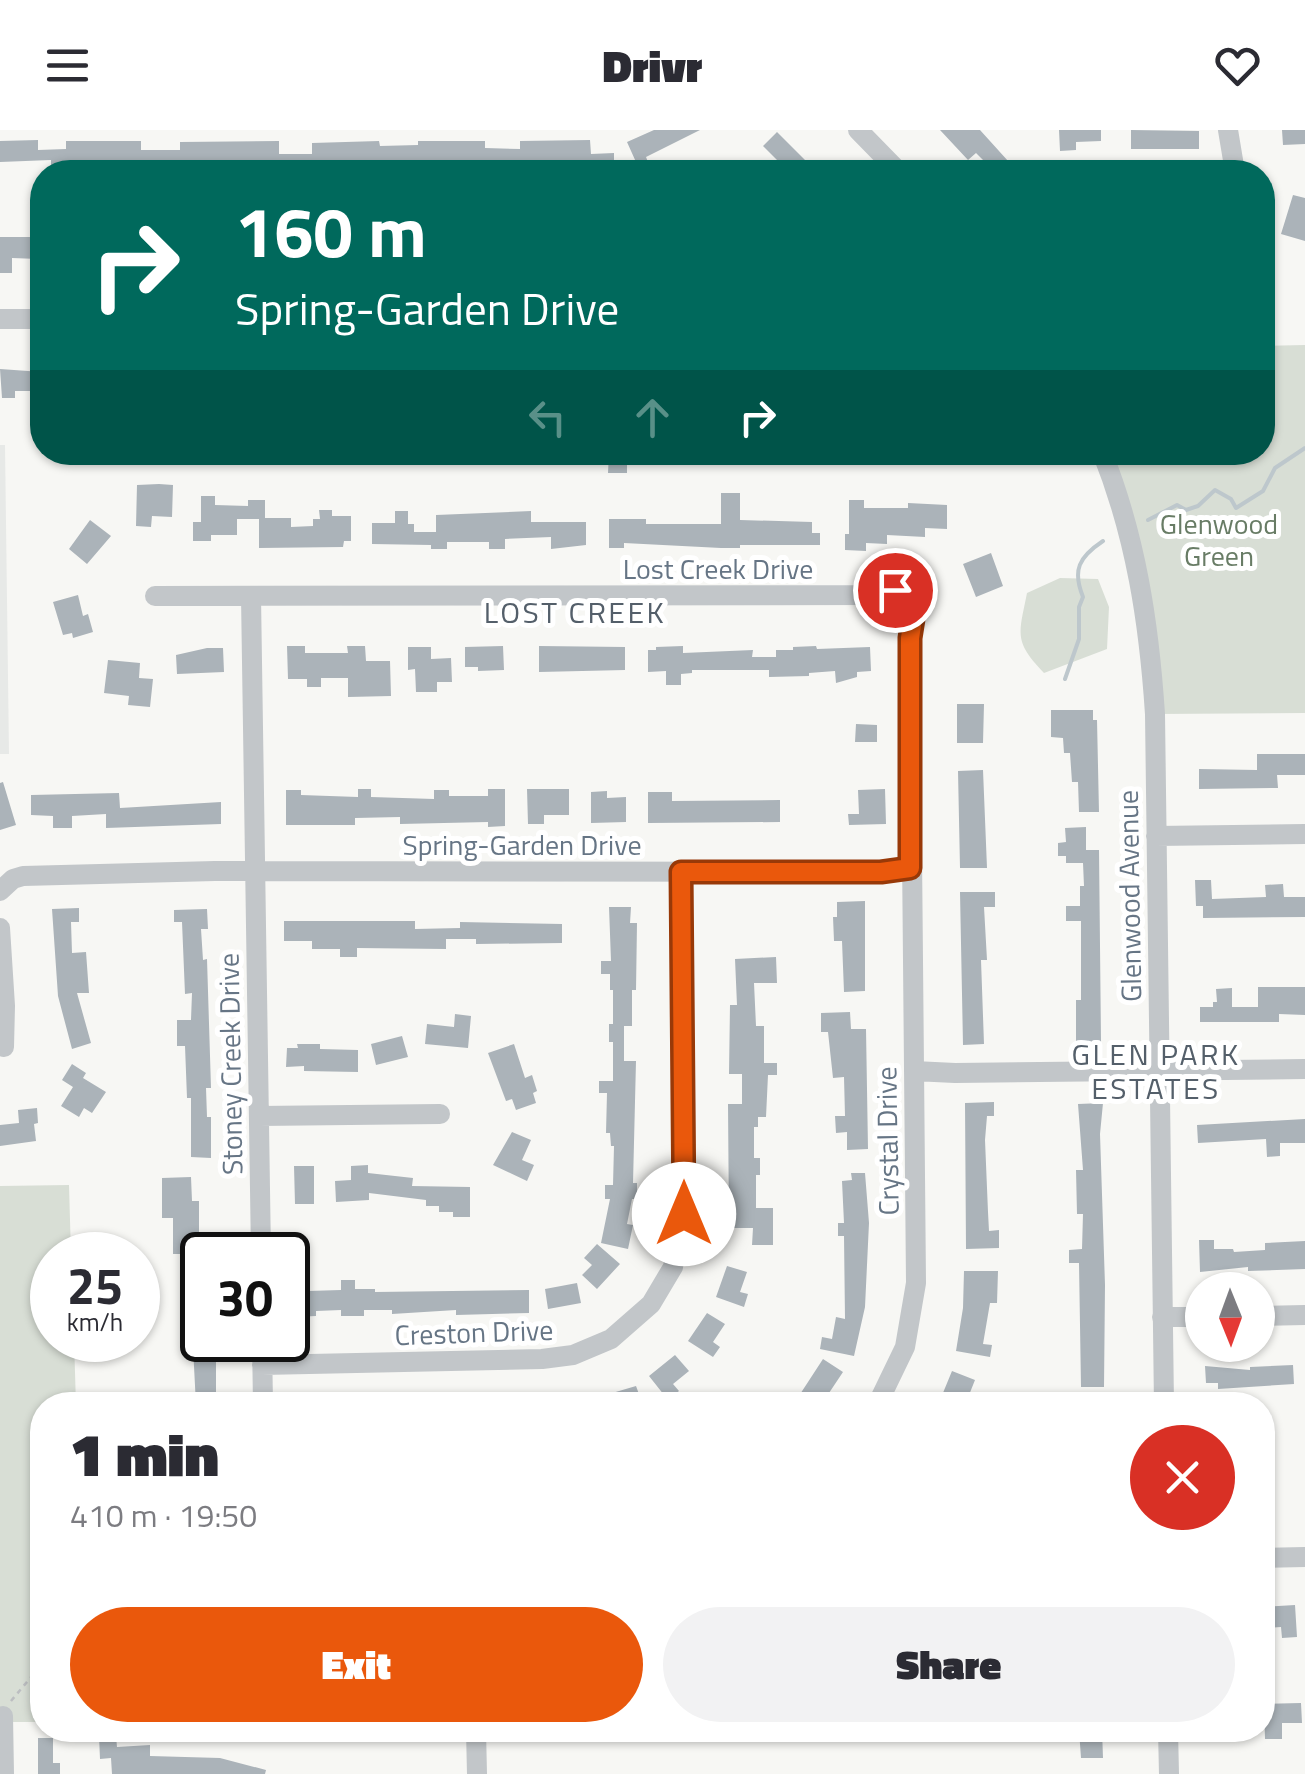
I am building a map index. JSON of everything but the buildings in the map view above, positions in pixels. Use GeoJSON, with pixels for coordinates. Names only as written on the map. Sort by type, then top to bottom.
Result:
{"type":"FeatureCollection","features":[{"type":"Feature","properties":{"kind":"street"},"geometry":{"type":"LineString","coordinates":[[858,130],[888,160]]}},
{"type":"Feature","properties":{"kind":"street"},"geometry":{"type":"LineString","coordinates":[[1228,130],[1233,160]]}},
{"type":"Feature","properties":{"kind":"street"},"geometry":{"type":"LineString","coordinates":[[0,319],[30,319]]}},
{"type":"Feature","properties":{"kind":"street","name":"Glenwood Avenue"},"geometry":{"type":"LineString","coordinates":[[1107,465],[1124,514],[1146,610],[1154,714],[1164,1392]]}},
{"type":"Feature","properties":{"kind":"street","name":"Lost Creek Drive"},"geometry":{"type":"LineString","coordinates":[[155,596],[872,595],[902,591],[915,606],[910,638],[910,868]]}},
{"type":"Feature","properties":{"kind":"street"},"geometry":{"type":"LineString","coordinates":[[251,596],[253,871]]}},
{"type":"Feature","properties":{"kind":"street"},"geometry":{"type":"LineString","coordinates":[[1156,836],[1305,834]]}},
{"type":"Feature","properties":{"kind":"street","name":"Spring-Garden Drive"},"geometry":{"type":"LineString","coordinates":[[0,892],[12,879],[23,876],[253,871],[881,872],[910,868]]}},
{"type":"Feature","properties":{"kind":"street","name":"Crystal Drive"},"geometry":{"type":"LineString","coordinates":[[883,1392],[905,1347],[914,1308],[910,868]]}},
{"type":"Feature","properties":{"kind":"street","name":"Stoney Creek Drive"},"geometry":{"type":"LineString","coordinates":[[253,871],[261,1232]]}},
{"type":"Feature","properties":{"kind":"street","name":"Creston Drive"},"geometry":{"type":"LineString","coordinates":[[262,1365],[562,1358],[611,1339],[651,1304],[673,1267],[684,1214],[681,872]]}},
{"type":"Feature","properties":{"kind":"street"},"geometry":{"type":"LineString","coordinates":[[0,928],[4,1047]]}},
{"type":"Feature","properties":{"kind":"street"},"geometry":{"type":"LineString","coordinates":[[914,1071],[1305,1069]]}},
{"type":"Feature","properties":{"kind":"street"},"geometry":{"type":"LineString","coordinates":[[259,1116],[440,1114]]}},
{"type":"Feature","properties":{"kind":"street"},"geometry":{"type":"LineString","coordinates":[[1275,1316],[1305,1315]]}},
{"type":"Feature","properties":{"kind":"street"},"geometry":{"type":"LineString","coordinates":[[1162,1317],[1185,1316]]}},
{"type":"Feature","properties":{"kind":"street"},"geometry":{"type":"LineString","coordinates":[[262,1365],[263,1392]]}},
{"type":"Feature","properties":{"kind":"street"},"geometry":{"type":"LineString","coordinates":[[1275,1558],[1305,1557]]}},
{"type":"Feature","properties":{"kind":"street"},"geometry":{"type":"LineString","coordinates":[[3,1716],[4,1774]]}},
{"type":"Feature","properties":{"kind":"street"},"geometry":{"type":"LineString","coordinates":[[476,1742],[477,1774]]}},
{"type":"Feature","properties":{"kind":"street"},"geometry":{"type":"LineString","coordinates":[[1168,1742],[1169,1774]]}},
{"type":"Feature","properties":{"kind":"path"},"geometry":{"type":"LineString","coordinates":[[3,1716],[30,1676]]}},
{"type":"Feature","properties":{"kind":"shaded area"},"geometry":{"type":"Polygon","coordinates":[[[0,445],[5,445],[9,754],[0,754],[0,445]]]}},
{"type":"Feature","properties":{"kind":"green space","name":"Glenwood Green"},"geometry":{"type":"Polygon","coordinates":[[[1305,345],[1305,713],[1155,714],[1151,646],[1105,465],[1275,465],[1275,346],[1305,345]]]}},
{"type":"Feature","properties":{"kind":"green space"},"geometry":{"type":"Polygon","coordinates":[[[1060,578],[1098,579],[1109,607],[1107,649],[1044,673],[1023,644],[1022,618],[1027,593],[1060,578]]]}},
{"type":"Feature","properties":{"kind":"green space"},"geometry":{"type":"Polygon","coordinates":[[[69,1185],[70,1232],[30,1232],[30,1362],[75,1362],[76,1392],[30,1392],[30,1722],[0,1722],[0,1186],[69,1185]]]}},
{"type":"Feature","properties":{"kind":"waterway"},"geometry":{"type":"LineString","coordinates":[[1148,520],[1177,505],[1186,510],[1198,506],[1215,490],[1231,499],[1236,508],[1263,491],[1275,468],[1305,448]]}},
{"type":"Feature","properties":{"kind":"waterway"},"geometry":{"type":"LineString","coordinates":[[1065,679],[1079,639],[1079,607],[1083,597],[1078,572],[1083,559],[1103,541]]}},
{"type":"Feature","properties":{"kind":"district","name":"LOST CREEK"},"geometry":{"type":"Point","coordinates":[575,612]}},
{"type":"Feature","properties":{"kind":"district","name":"GLEN PARK ESTATES"},"geometry":{"type":"Point","coordinates":[1156,1071]}},
{"type":"Feature","properties":{"kind":"route"},"geometry":{"type":"LineString","coordinates":[[684,1214],[681,872],[881,872],[910,868],[910,638],[915,606],[910,596],[895,590]]}}]}
